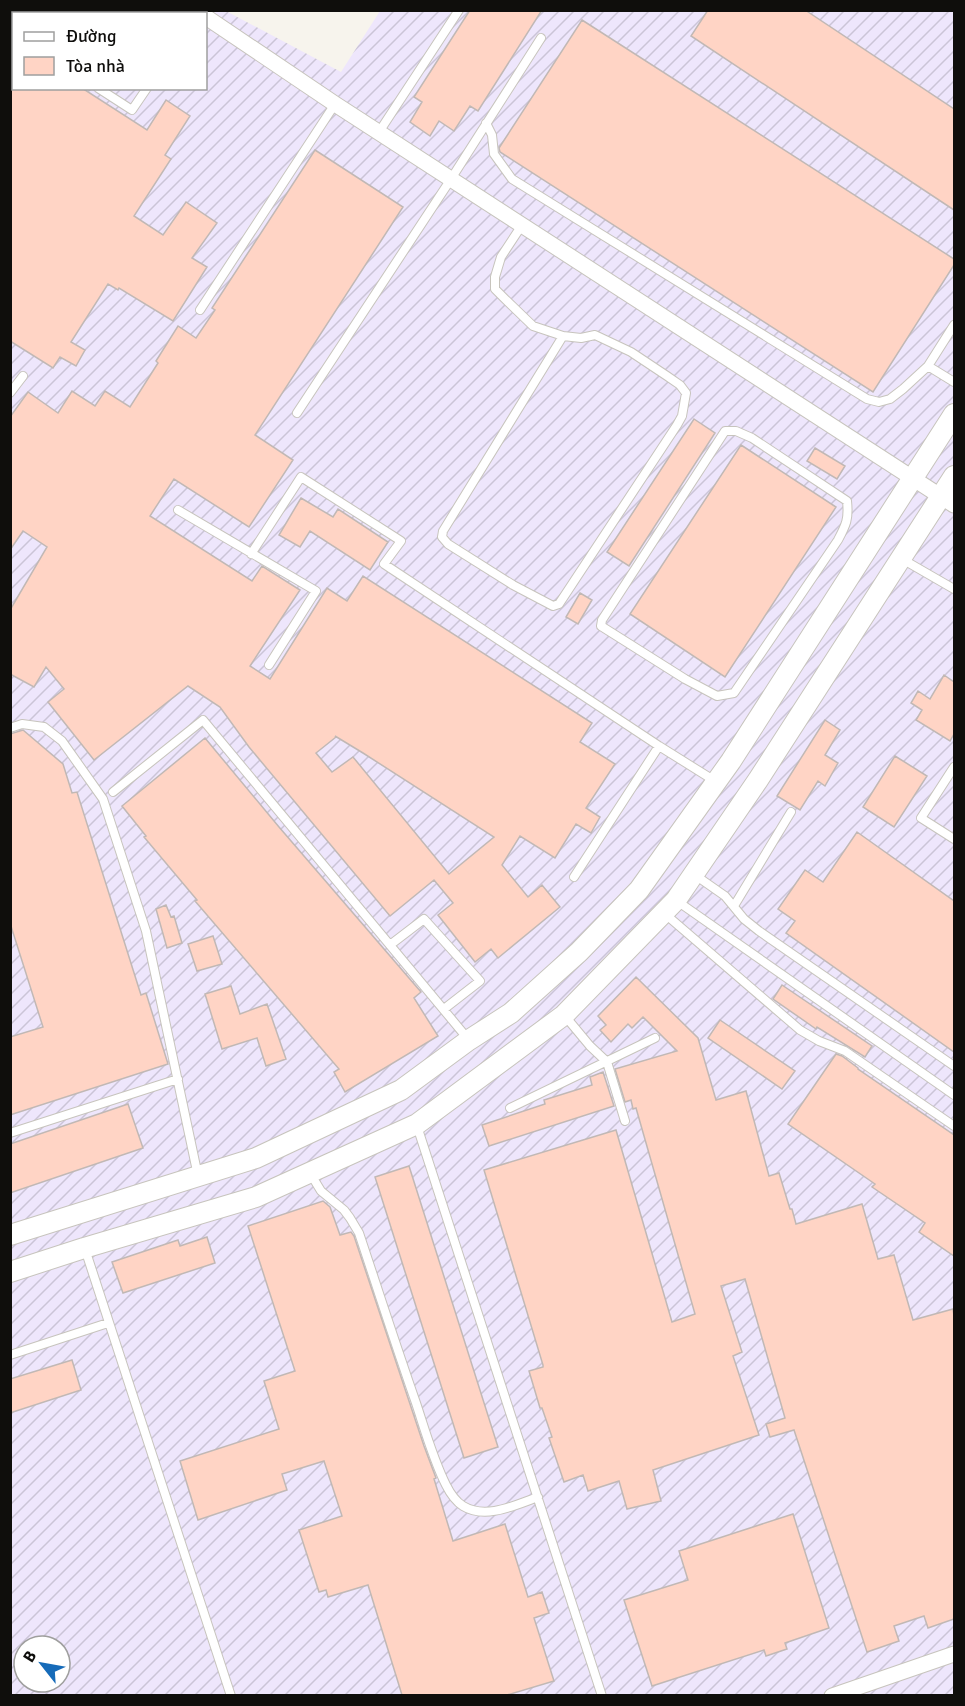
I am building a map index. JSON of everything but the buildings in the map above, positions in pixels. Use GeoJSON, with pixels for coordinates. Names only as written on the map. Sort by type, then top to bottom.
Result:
{"type":"FeatureCollection","features":[{"type":"Feature","properties":{"kind":"street"},"geometry":{"type":"LineString","coordinates":[[207,18],[335,104],[948,501]]}},
{"type":"Feature","properties":{"kind":"street"},"geometry":{"type":"LineString","coordinates":[[10,1235],[256,1158],[401,1090],[469,1040],[511,1013],[579,952],[639,890],[731,761],[954,414]]}},
{"type":"Feature","properties":{"kind":"street"},"geometry":{"type":"LineString","coordinates":[[10,1272],[256,1197],[417,1124],[564,1015],[670,907],[758,780],[902,559],[948,501],[954,477]]}},
{"type":"Feature","properties":{"kind":"street"},"geometry":{"type":"LineString","coordinates":[[832,1695],[954,1654]]}},
{"type":"Feature","properties":{"kind":"lane"},"geometry":{"type":"LineString","coordinates":[[379,132],[459,10]]}},
{"type":"Feature","properties":{"kind":"lane"},"geometry":{"type":"LineString","coordinates":[[297,413],[541,38]]}},
{"type":"Feature","properties":{"kind":"lane"},"geometry":{"type":"LineString","coordinates":[[101,90],[132,110],[146,90]]}},
{"type":"Feature","properties":{"kind":"lane"},"geometry":{"type":"LineString","coordinates":[[200,309],[335,104]]}},
{"type":"Feature","properties":{"kind":"lane"},"geometry":{"type":"LineString","coordinates":[[486,123],[492,135],[494,154],[512,179],[867,399],[879,402],[890,399],[903,389],[928,366],[954,325]]}},
{"type":"Feature","properties":{"kind":"lane"},"geometry":{"type":"LineString","coordinates":[[522,225],[501,257],[495,277],[495,289],[533,326],[563,336],[581,338],[595,335],[651,364],[680,385],[686,393],[682,417],[559,604],[553,606],[506,581],[448,544],[442,537],[443,531],[563,336]]}},
{"type":"Feature","properties":{"kind":"lane"},"geometry":{"type":"LineString","coordinates":[[928,366],[954,382]]}},
{"type":"Feature","properties":{"kind":"lane"},"geometry":{"type":"LineString","coordinates":[[10,393],[23,376]]}},
{"type":"Feature","properties":{"kind":"lane"},"geometry":{"type":"LineString","coordinates":[[725,431],[736,431],[752,438],[847,501],[848,513],[847,522],[838,540],[734,693],[717,696],[685,679],[601,626],[602,620],[725,431]]}},
{"type":"Feature","properties":{"kind":"lane"},"geometry":{"type":"LineString","coordinates":[[251,554],[301,477],[401,541],[384,564],[716,781]]}},
{"type":"Feature","properties":{"kind":"lane"},"geometry":{"type":"LineString","coordinates":[[178,510],[316,591],[269,665]]}},
{"type":"Feature","properties":{"kind":"lane"},"geometry":{"type":"LineString","coordinates":[[902,559],[954,589]]}},
{"type":"Feature","properties":{"kind":"lane"},"geometry":{"type":"LineString","coordinates":[[113,792],[203,720],[469,1040]]}},
{"type":"Feature","properties":{"kind":"lane"},"geometry":{"type":"LineString","coordinates":[[10,728],[22,724],[44,727],[62,741],[103,799],[146,931],[198,1176]]}},
{"type":"Feature","properties":{"kind":"lane"},"geometry":{"type":"LineString","coordinates":[[574,877],[660,746]]}},
{"type":"Feature","properties":{"kind":"lane"},"geometry":{"type":"LineString","coordinates":[[954,767],[921,818],[954,839]]}},
{"type":"Feature","properties":{"kind":"lane"},"geometry":{"type":"LineString","coordinates":[[734,906],[792,812]]}},
{"type":"Feature","properties":{"kind":"lane"},"geometry":{"type":"LineString","coordinates":[[693,874],[724,896],[744,919],[759,931],[954,1066]]}},
{"type":"Feature","properties":{"kind":"lane"},"geometry":{"type":"LineString","coordinates":[[670,907],[954,1095]]}},
{"type":"Feature","properties":{"kind":"lane"},"geometry":{"type":"LineString","coordinates":[[670,907],[800,1030],[819,1041],[845,1051],[954,1126]]}},
{"type":"Feature","properties":{"kind":"lane"},"geometry":{"type":"LineString","coordinates":[[390,945],[424,919],[480,981],[444,1009]]}},
{"type":"Feature","properties":{"kind":"lane"},"geometry":{"type":"LineString","coordinates":[[564,1015],[607,1062],[625,1121]]}},
{"type":"Feature","properties":{"kind":"lane"},"geometry":{"type":"LineString","coordinates":[[510,1108],[655,1038]]}},
{"type":"Feature","properties":{"kind":"lane"},"geometry":{"type":"LineString","coordinates":[[10,1133],[178,1079]]}},
{"type":"Feature","properties":{"kind":"lane"},"geometry":{"type":"LineString","coordinates":[[417,1124],[602,1695]]}},
{"type":"Feature","properties":{"kind":"lane"},"geometry":{"type":"LineString","coordinates":[[310,1173],[321,1191],[351,1218],[359,1233],[432,1449],[445,1484],[455,1500],[465,1507],[479,1511],[498,1511],[538,1497]]}},
{"type":"Feature","properties":{"kind":"lane"},"geometry":{"type":"LineString","coordinates":[[84,1248],[231,1695]]}},
{"type":"Feature","properties":{"kind":"lane"},"geometry":{"type":"LineString","coordinates":[[10,1355],[108,1323]]}},
{"type":"Feature","properties":{"kind":"shaded area"},"geometry":{"type":"Polygon","coordinates":[[[11,11],[226,11],[341,72],[380,11],[954,11],[954,1695],[11,1696],[11,11]]]}}]}
